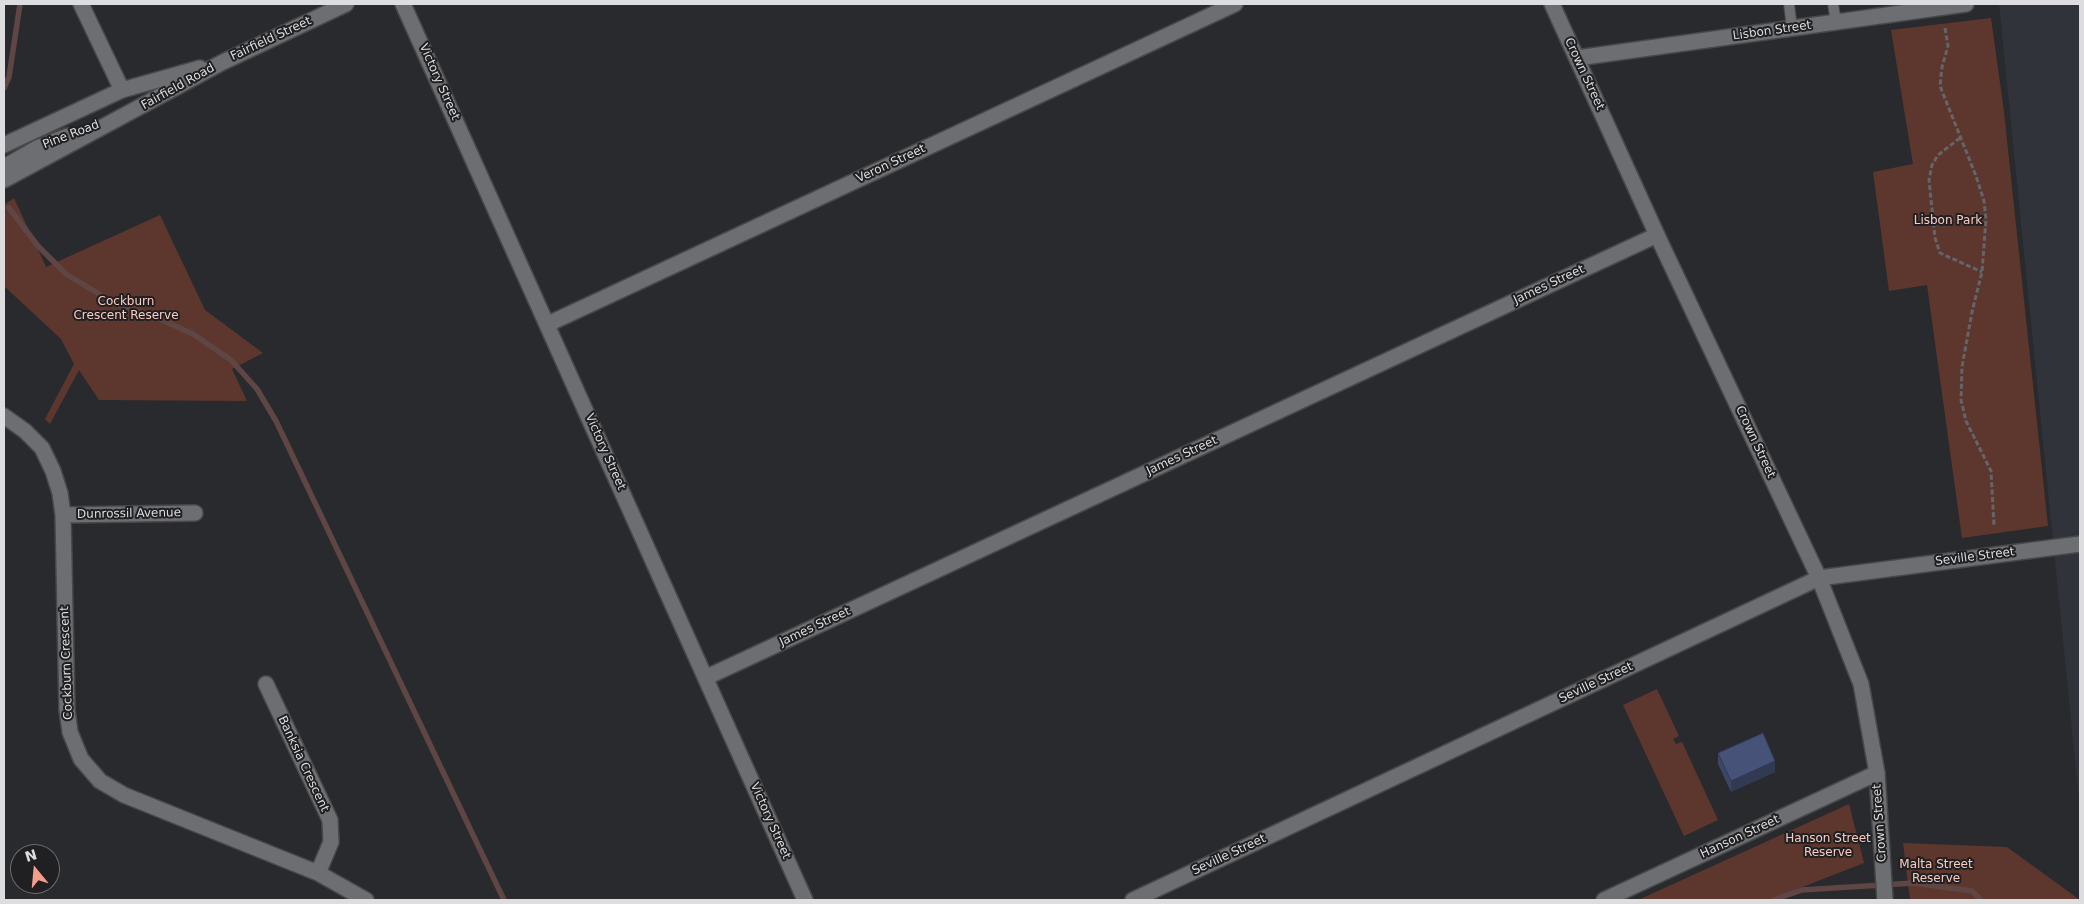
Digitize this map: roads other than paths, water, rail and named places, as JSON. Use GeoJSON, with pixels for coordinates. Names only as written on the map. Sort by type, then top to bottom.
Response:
{"type":"FeatureCollection","features":[{"type":"Feature","properties":{"kind":"street"},"geometry":{"type":"LineString","coordinates":[[81,4],[122,90]]}},
{"type":"Feature","properties":{"kind":"street","name":"Fairfield Street"},"geometry":{"type":"LineString","coordinates":[[223,62],[346,4]]}},
{"type":"Feature","properties":{"kind":"street","name":"Victory Street"},"geometry":{"type":"LineString","coordinates":[[404,4],[805,900]]}},
{"type":"Feature","properties":{"kind":"street","name":"Veron Street"},"geometry":{"type":"LineString","coordinates":[[548,324],[1235,4]]}},
{"type":"Feature","properties":{"kind":"street","name":"Crown Street"},"geometry":{"type":"LineString","coordinates":[[1552,4],[1657,235],[1819,578],[1861,684],[1876,773],[1884,900]]}},
{"type":"Feature","properties":{"kind":"street","name":"Lisbon Street"},"geometry":{"type":"LineString","coordinates":[[1577,58],[1836,22],[1907,8],[1962,4]]}},
{"type":"Feature","properties":{"kind":"street","name":"Fairfield Road"},"geometry":{"type":"LineString","coordinates":[[4,145],[122,90],[223,62]]}},
{"type":"Feature","properties":{"kind":"street","name":"Fairfield Road"},"geometry":{"type":"LineString","coordinates":[[4,180],[141,108],[223,62]]}},
{"type":"Feature","properties":{"kind":"street","name":"Pine Road"},"geometry":{"type":"LineString","coordinates":[[4,167],[37,148],[141,108]]}},
{"type":"Feature","properties":{"kind":"street","name":"James Street"},"geometry":{"type":"LineString","coordinates":[[706,677],[1657,235]]}},
{"type":"Feature","properties":{"kind":"street","name":"Cockburn Crescent"},"geometry":{"type":"LineString","coordinates":[[4,416],[25,431],[42,448],[53,471],[60,493],[63,515],[67,710],[70,732],[81,759],[100,780],[124,796],[318,874],[366,900]]}},
{"type":"Feature","properties":{"kind":"street","name":"Dunrossil Avenue"},"geometry":{"type":"LineString","coordinates":[[63,515],[195,513]]}},
{"type":"Feature","properties":{"kind":"street","name":"Seville Street"},"geometry":{"type":"LineString","coordinates":[[1133,900],[1819,578],[2080,544]]}},
{"type":"Feature","properties":{"kind":"street","name":"Banksia Crescent"},"geometry":{"type":"LineString","coordinates":[[266,684],[330,820],[331,842],[318,874]]}},
{"type":"Feature","properties":{"kind":"street","name":"Hanson Street"},"geometry":{"type":"LineString","coordinates":[[1604,900],[1876,773]]}},
{"type":"Feature","properties":{"kind":"lane"},"geometry":{"type":"LineString","coordinates":[[1789,4],[1792,28]]}},
{"type":"Feature","properties":{"kind":"lane"},"geometry":{"type":"LineString","coordinates":[[1833,4],[1836,22]]}},
{"type":"Feature","properties":{"kind":"waterway"},"geometry":{"type":"LineString","coordinates":[[4,88],[9,77],[20,4]]}},
{"type":"Feature","properties":{"kind":"waterway"},"geometry":{"type":"LineString","coordinates":[[9,208],[38,246],[66,274],[114,303],[153,316],[193,334],[231,360],[257,389],[276,421],[504,900]]}},
{"type":"Feature","properties":{"kind":"waterway"},"geometry":{"type":"LineString","coordinates":[[1773,900],[1802,890],[1914,883],[1972,891],[1981,900]]}},
{"type":"Feature","properties":{"kind":"park label","name":"Lisbon Park"},"geometry":{"type":"Point","coordinates":[1948,221]}},
{"type":"Feature","properties":{"kind":"park label","name":"Cockburn Crescent Reserve"},"geometry":{"type":"Point","coordinates":[126,309]}},
{"type":"Feature","properties":{"kind":"park label","name":"Hanson Street Reserve"},"geometry":{"type":"Point","coordinates":[1828,846]}},
{"type":"Feature","properties":{"kind":"park label","name":"Malta Street Reserve"},"geometry":{"type":"Point","coordinates":[1936,872]}}]}
